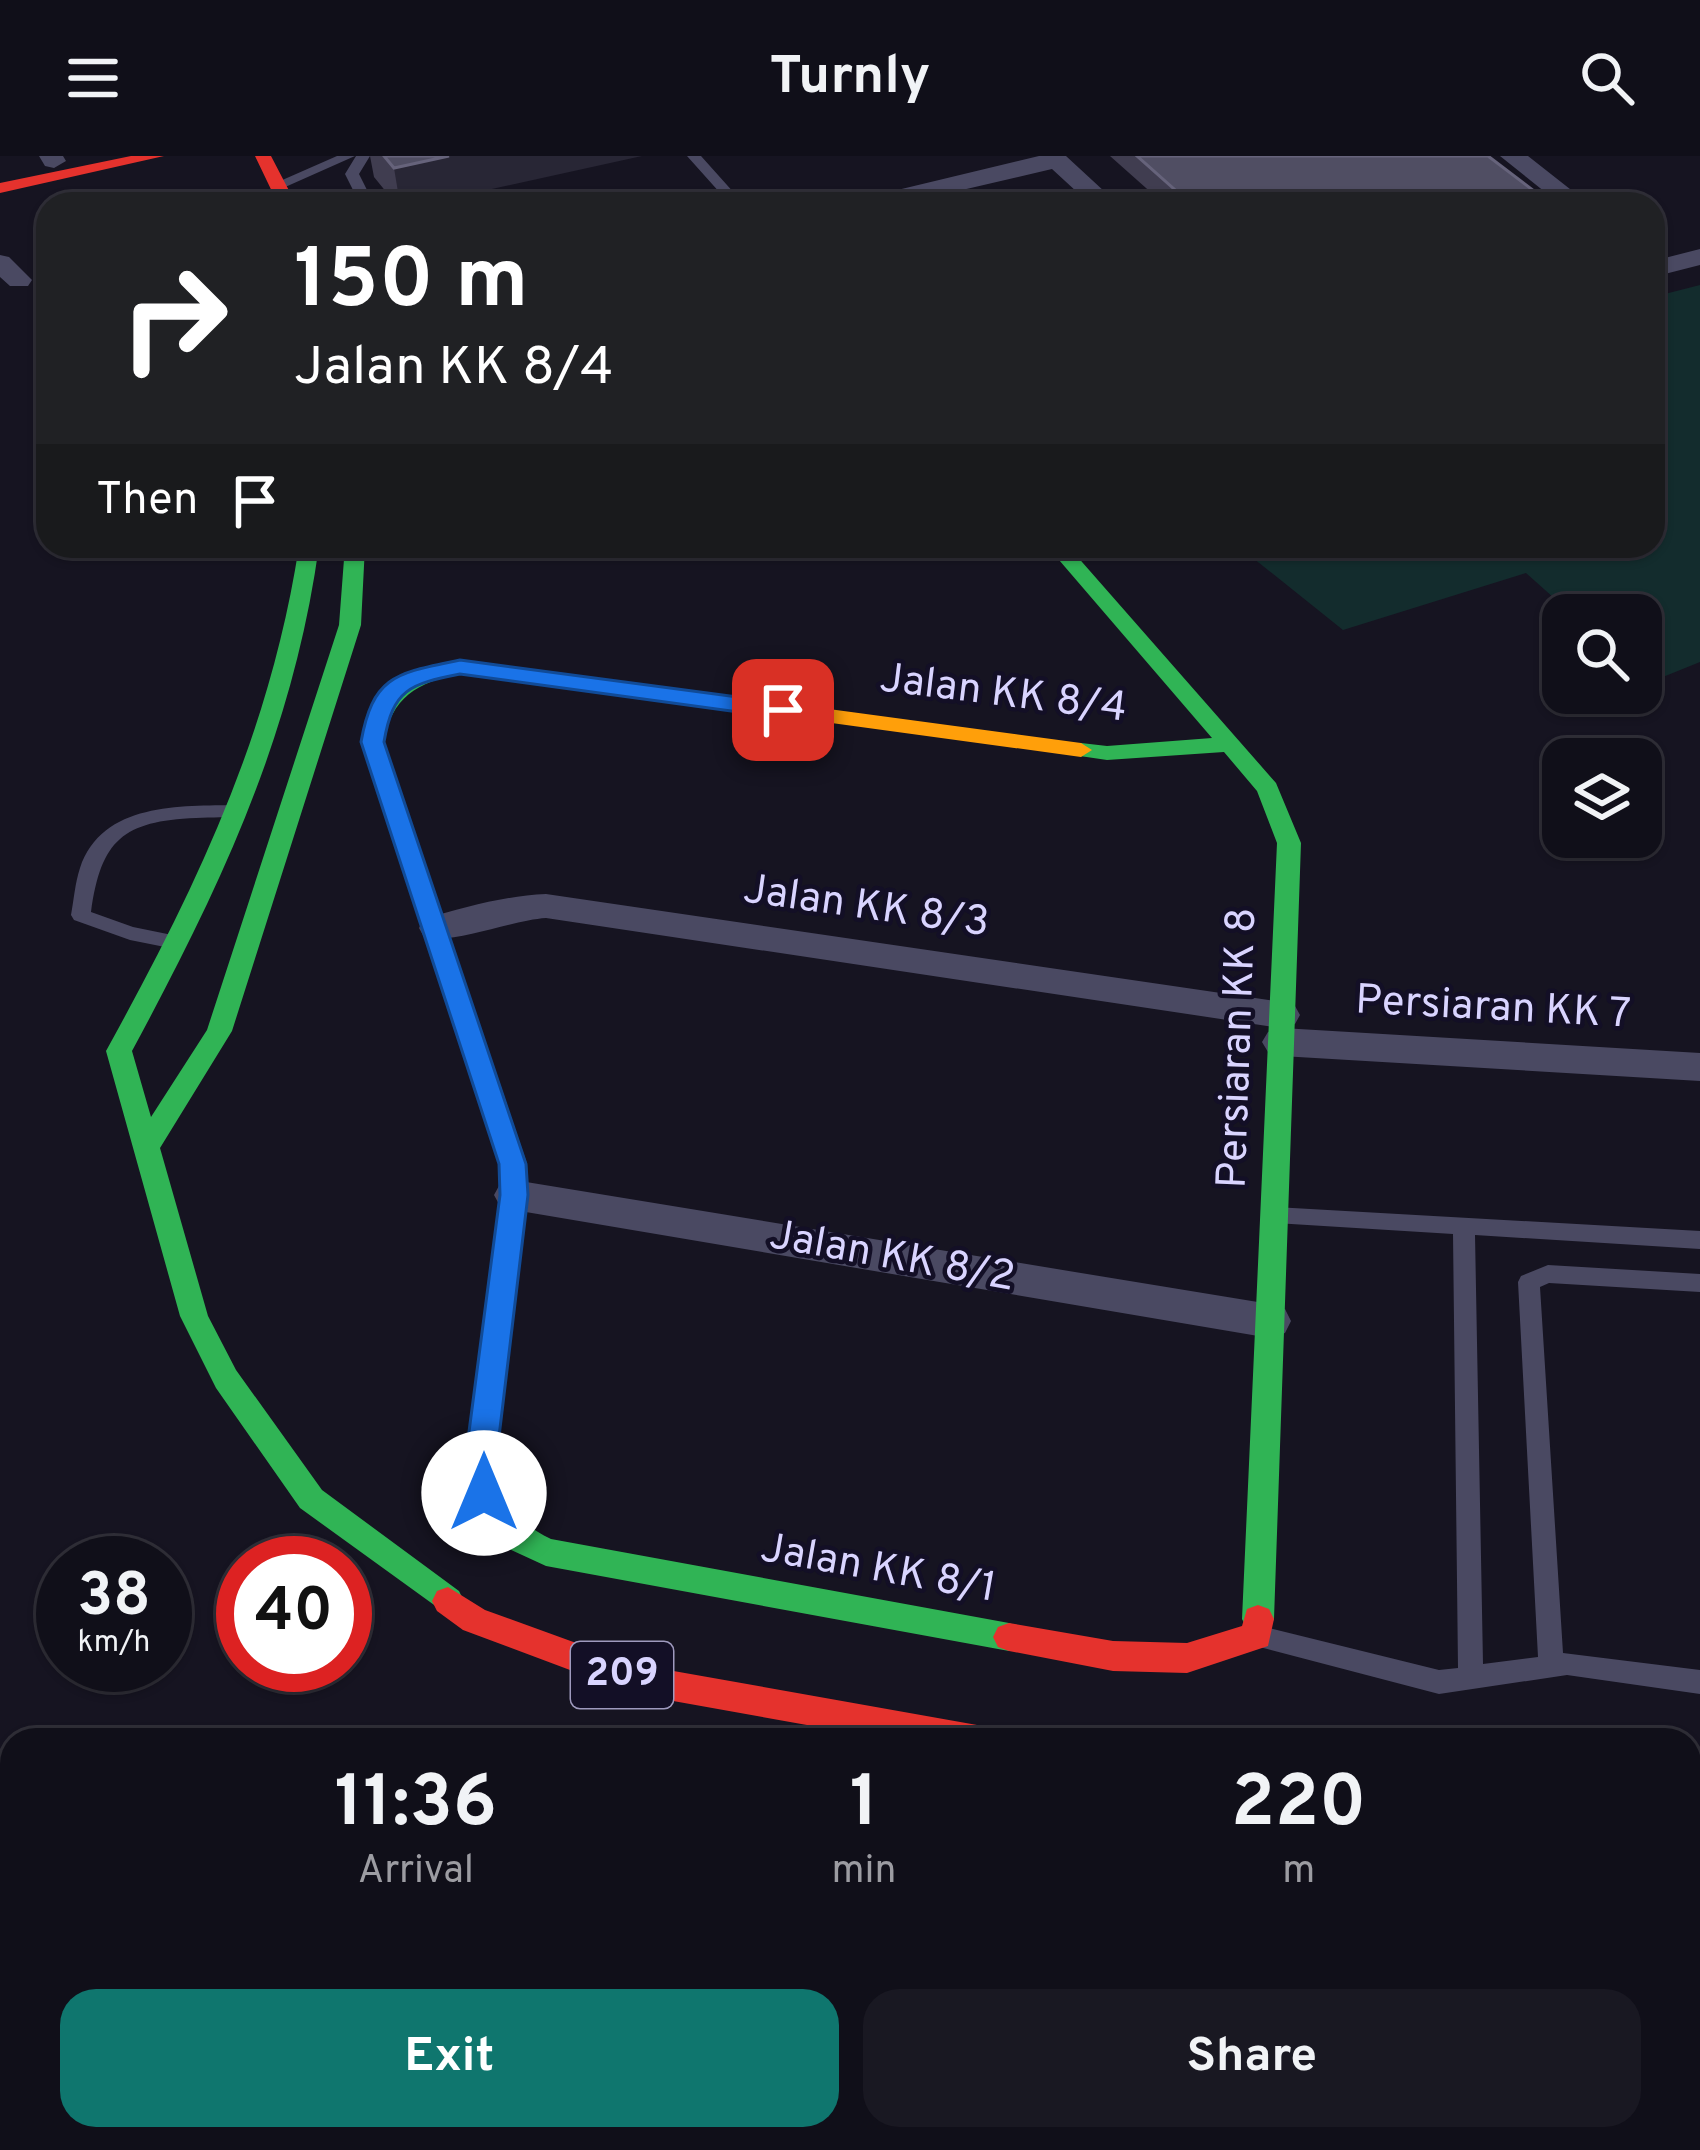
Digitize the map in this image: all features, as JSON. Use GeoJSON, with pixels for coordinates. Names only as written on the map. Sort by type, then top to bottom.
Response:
{"type":"FeatureCollection","features":[{"type":"Feature","properties":{"kind":"street"},"geometry":{"type":"LineString","coordinates":[[0,188],[156,156]]}},
{"type":"Feature","properties":{"kind":"street"},"geometry":{"type":"LineString","coordinates":[[1512,156],[1560,192]]}},
{"type":"Feature","properties":{"kind":"street"},"geometry":{"type":"LineString","coordinates":[[0,172],[60,158]]}},
{"type":"Feature","properties":{"kind":"street"},"geometry":{"type":"LineString","coordinates":[[938,192],[1054,158],[1092,192]]}},
{"type":"Feature","properties":{"kind":"street"},"geometry":{"type":"LineString","coordinates":[[1665,264],[1700,257]]}},
{"type":"Feature","properties":{"kind":"street","name":"209"},"geometry":{"type":"LineString","coordinates":[[308,558],[301,636],[279,708],[180,943],[119,1052],[194,1316],[226,1379],[311,1499],[474,1620],[634,1679],[910,1728]]}},
{"type":"Feature","properties":{"kind":"street"},"geometry":{"type":"LineString","coordinates":[[145,1149],[219,1031],[350,625],[354,558]]}},
{"type":"Feature","properties":{"kind":"street","name":"Persiaran KK 8"},"geometry":{"type":"LineString","coordinates":[[1068,558],[1268,788],[1289,844],[1257,1636]]}},
{"type":"Feature","properties":{"kind":"street","name":"Jalan KK 8/4"},"geometry":{"type":"LineString","coordinates":[[437,928],[373,742],[379,705],[409,678],[460,667],[1107,753],[1231,744]]}},
{"type":"Feature","properties":{"kind":"street","name":"Jalan KK 8/3"},"geometry":{"type":"LineString","coordinates":[[437,928],[513,908],[547,906],[1281,1029]]}},
{"type":"Feature","properties":{"kind":"street"},"geometry":{"type":"LineString","coordinates":[[437,928],[506,1137],[514,1195]]}},
{"type":"Feature","properties":{"kind":"street","name":"Persiaran KK 7"},"geometry":{"type":"LineString","coordinates":[[1281,1029],[1700,1067]]}},
{"type":"Feature","properties":{"kind":"street","name":"Jalan KK 8/2"},"geometry":{"type":"LineString","coordinates":[[514,1195],[1270,1322]]}},
{"type":"Feature","properties":{"kind":"street","name":"Jalan KK 8/1"},"geometry":{"type":"LineString","coordinates":[[514,1195],[479,1470],[496,1515],[517,1537],[546,1552],[1113,1656],[1186,1658],[1257,1636]]}},
{"type":"Feature","properties":{"kind":"lane"},"geometry":{"type":"LineString","coordinates":[[278,176],[348,156]]}},
{"type":"Feature","properties":{"kind":"lane"},"geometry":{"type":"LineString","coordinates":[[361,192],[352,175],[363,156]]}},
{"type":"Feature","properties":{"kind":"lane"},"geometry":{"type":"LineString","coordinates":[[694,156],[726,192]]}},
{"type":"Feature","properties":{"kind":"lane"},"geometry":{"type":"LineString","coordinates":[[180,943],[130,933],[81,915],[91,861],[122,826],[141,818],[238,811]]}},
{"type":"Feature","properties":{"kind":"lane"},"geometry":{"type":"LineString","coordinates":[[1274,1215],[1700,1240]]}},
{"type":"Feature","properties":{"kind":"lane"},"geometry":{"type":"LineString","coordinates":[[1464,1226],[1471,1678]]}},
{"type":"Feature","properties":{"kind":"lane"},"geometry":{"type":"LineString","coordinates":[[1551,1666],[1529,1282],[1548,1274],[1700,1283]]}},
{"type":"Feature","properties":{"kind":"lane"},"geometry":{"type":"LineString","coordinates":[[1257,1636],[1439,1682],[1567,1664],[1700,1682]]}},
{"type":"Feature","properties":{"kind":"green space"},"geometry":{"type":"Polygon","coordinates":[[[1700,285],[1700,662],[1662,677],[1662,594],[1550,594],[1526,573],[1343,630],[1253,558],[1665,558],[1665,294],[1700,285]]]}},
{"type":"Feature","properties":{"kind":"building"},"geometry":{"type":"Polygon","coordinates":[[[384,156],[449,156],[394,168],[384,156]]]}},
{"type":"Feature","properties":{"kind":"building"},"geometry":{"type":"Polygon","coordinates":[[[1137,156],[1488,156],[1535,192],[1178,192],[1137,156]]]}},
{"type":"Feature","properties":{"kind":"traffic: fast"},"geometry":{"type":"LineString","coordinates":[[307,558],[284,680],[240,808],[184,930],[119,1051],[194,1316],[226,1379],[311,1499],[448,1601]]}},
{"type":"Feature","properties":{"kind":"traffic: fast"},"geometry":{"type":"LineString","coordinates":[[145,1149],[219,1031],[350,625],[354,558]]}},
{"type":"Feature","properties":{"kind":"traffic: fast"},"geometry":{"type":"LineString","coordinates":[[1067,558],[1268,788],[1289,843],[1258,1619]]}},
{"type":"Feature","properties":{"kind":"traffic: fast"},"geometry":{"type":"LineString","coordinates":[[591,684],[460,667],[427,674],[390,697],[373,742],[513,1164],[514,1195],[479,1470],[496,1515],[516,1537],[546,1552],[1009,1637]]}},
{"type":"Feature","properties":{"kind":"traffic: fast"},"geometry":{"type":"LineString","coordinates":[[1081,750],[1107,753],[1231,744]]}},
{"type":"Feature","properties":{"kind":"traffic: slow"},"geometry":{"type":"LineString","coordinates":[[591,684],[1081,750]]}},
{"type":"Feature","properties":{"kind":"traffic: jam"},"geometry":{"type":"LineString","coordinates":[[0,188],[156,156]]}},
{"type":"Feature","properties":{"kind":"traffic: jam"},"geometry":{"type":"LineString","coordinates":[[263,156],[281,192]]}},
{"type":"Feature","properties":{"kind":"traffic: jam"},"geometry":{"type":"LineString","coordinates":[[448,1601],[474,1620],[634,1679],[910,1728]]}},
{"type":"Feature","properties":{"kind":"traffic: jam"},"geometry":{"type":"LineString","coordinates":[[1009,1637],[1113,1656],[1187,1658],[1257,1636],[1258,1619]]}},
{"type":"Feature","properties":{"kind":"route"},"geometry":{"type":"LineString","coordinates":[[484,1493],[479,1470],[514,1195],[513,1164],[373,742],[379,705],[409,678],[460,667],[783,710]]}}]}
